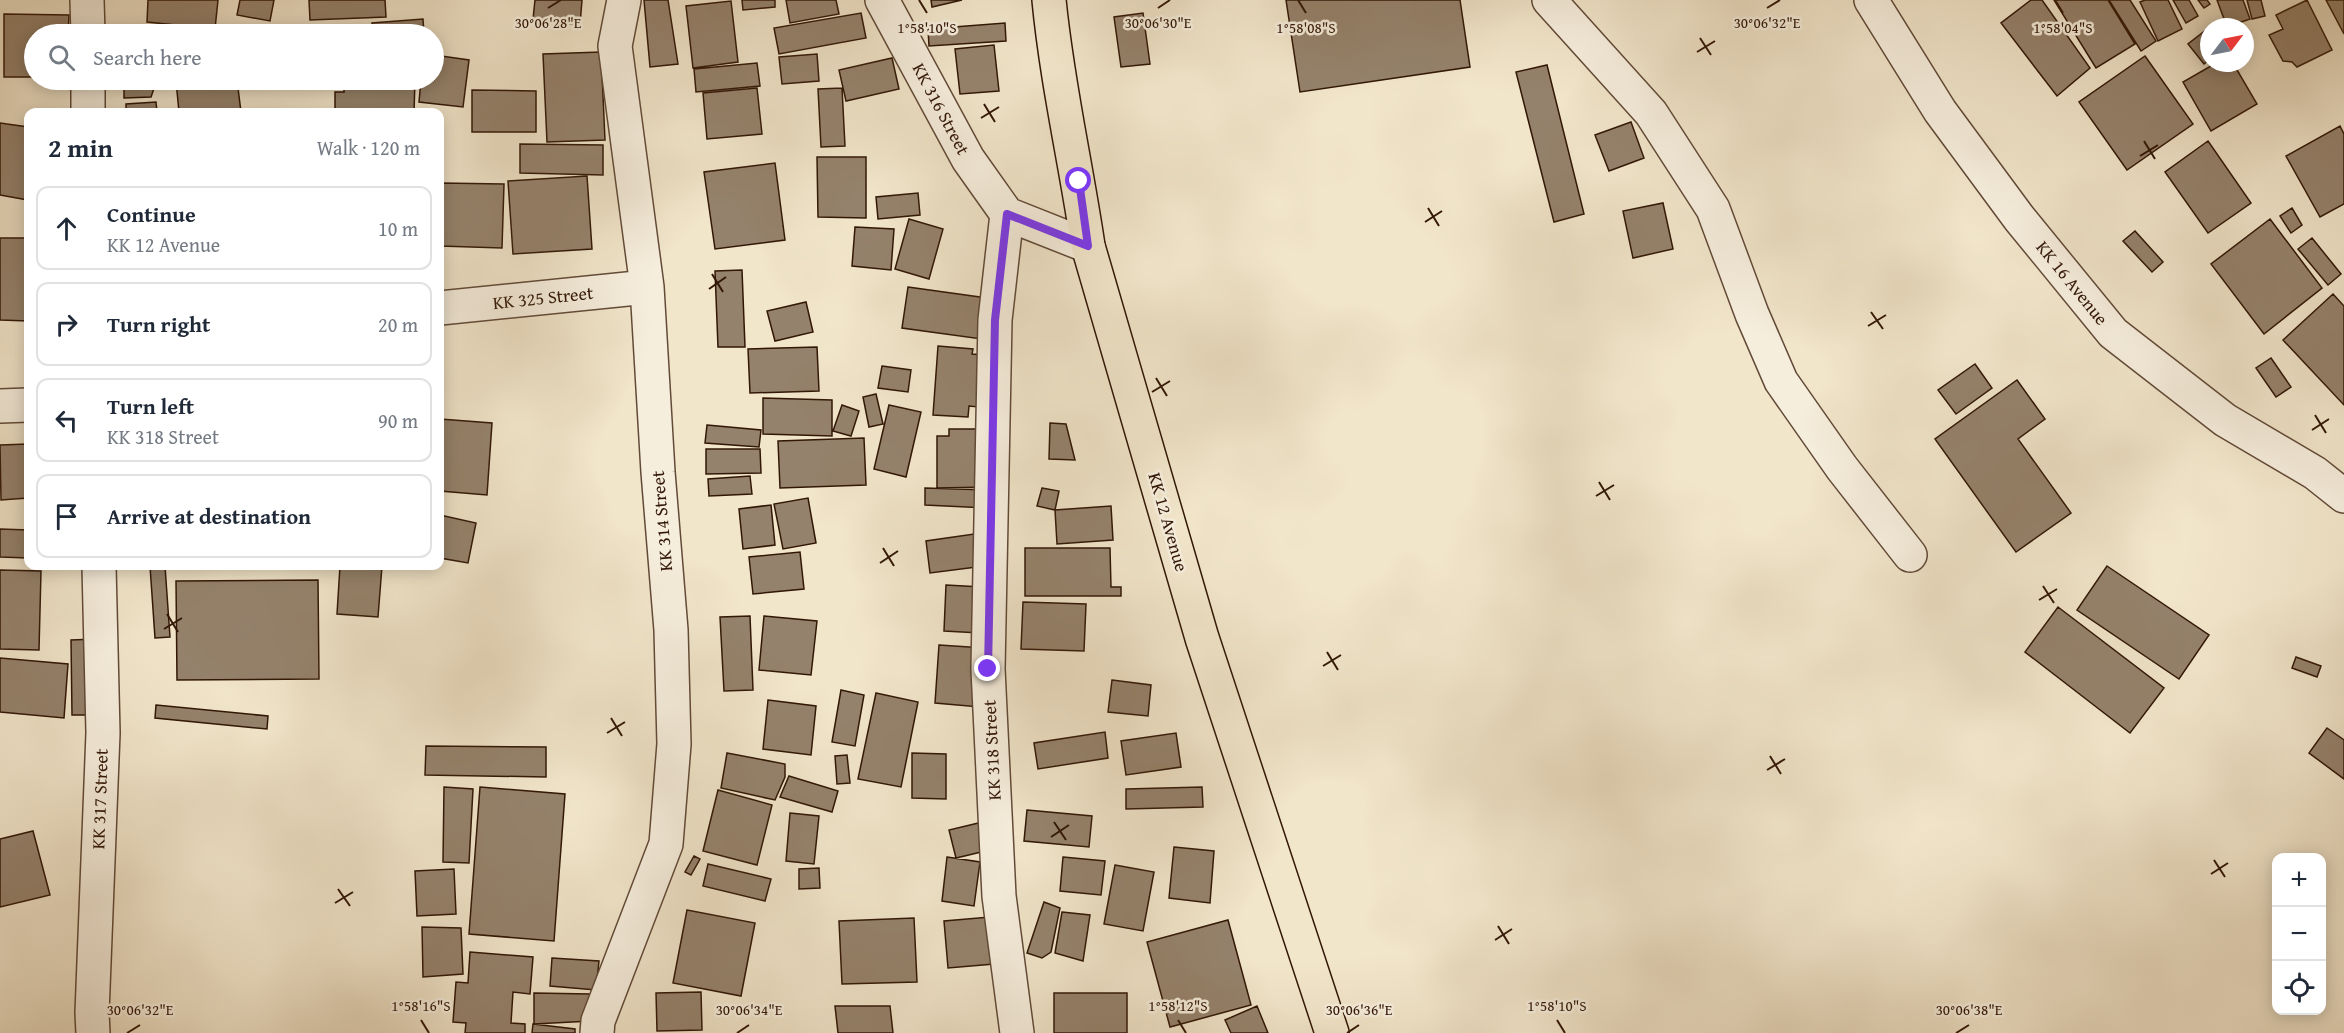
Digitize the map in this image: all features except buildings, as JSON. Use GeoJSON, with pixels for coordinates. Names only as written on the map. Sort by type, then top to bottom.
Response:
{"type":"FeatureCollection","features":[{"type":"Feature","properties":{"kind":"main road","name":"KK 12 Avenue"},"geometry":{"type":"LineString","coordinates":[[1049,0],[1054,58],[1079,181],[1088,246],[1203,638],[1332,1033]]}},
{"type":"Feature","properties":{"kind":"street"},"geometry":{"type":"LineString","coordinates":[[87,0],[88,24]]}},
{"type":"Feature","properties":{"kind":"street","name":"KK 314 Street"},"geometry":{"type":"LineString","coordinates":[[597,1033],[598,1021],[666,844],[674,744],[671,630],[658,472],[647,286],[615,46],[624,0]]}},
{"type":"Feature","properties":{"kind":"street","name":"KK 316 Street"},"geometry":{"type":"LineString","coordinates":[[882,0],[968,159],[1007,214]]}},
{"type":"Feature","properties":{"kind":"street"},"geometry":{"type":"LineString","coordinates":[[1549,0],[1650,113],[1701,189],[1713,209],[1752,314],[1781,381],[1842,468],[1910,555]]}},
{"type":"Feature","properties":{"kind":"street","name":"KK 16 Avenue"},"geometry":{"type":"LineString","coordinates":[[1871,0],[1940,111],[2019,218],[2113,333],[2225,420],[2315,473],[2344,496]]}},
{"type":"Feature","properties":{"kind":"street"},"geometry":{"type":"LineString","coordinates":[[88,90],[88,108]]}},
{"type":"Feature","properties":{"kind":"street"},"geometry":{"type":"LineString","coordinates":[[1007,214],[1088,246]]}},
{"type":"Feature","properties":{"kind":"street","name":"KK 318 Street"},"geometry":{"type":"LineString","coordinates":[[1007,214],[995,320],[988,669],[999,896],[1017,1033]]}},
{"type":"Feature","properties":{"kind":"street","name":"KK 325 Street"},"geometry":{"type":"LineString","coordinates":[[444,308],[647,286]]}},
{"type":"Feature","properties":{"kind":"street"},"geometry":{"type":"LineString","coordinates":[[0,406],[24,405]]}},
{"type":"Feature","properties":{"kind":"street","name":"KK 317 Street"},"geometry":{"type":"LineString","coordinates":[[93,1033],[103,733],[99,570]]}},
{"type":"Feature","properties":{"kind":"route"},"geometry":{"type":"LineString","coordinates":[[988,669],[995,320],[1007,214],[1088,246],[1079,181]]}}]}
